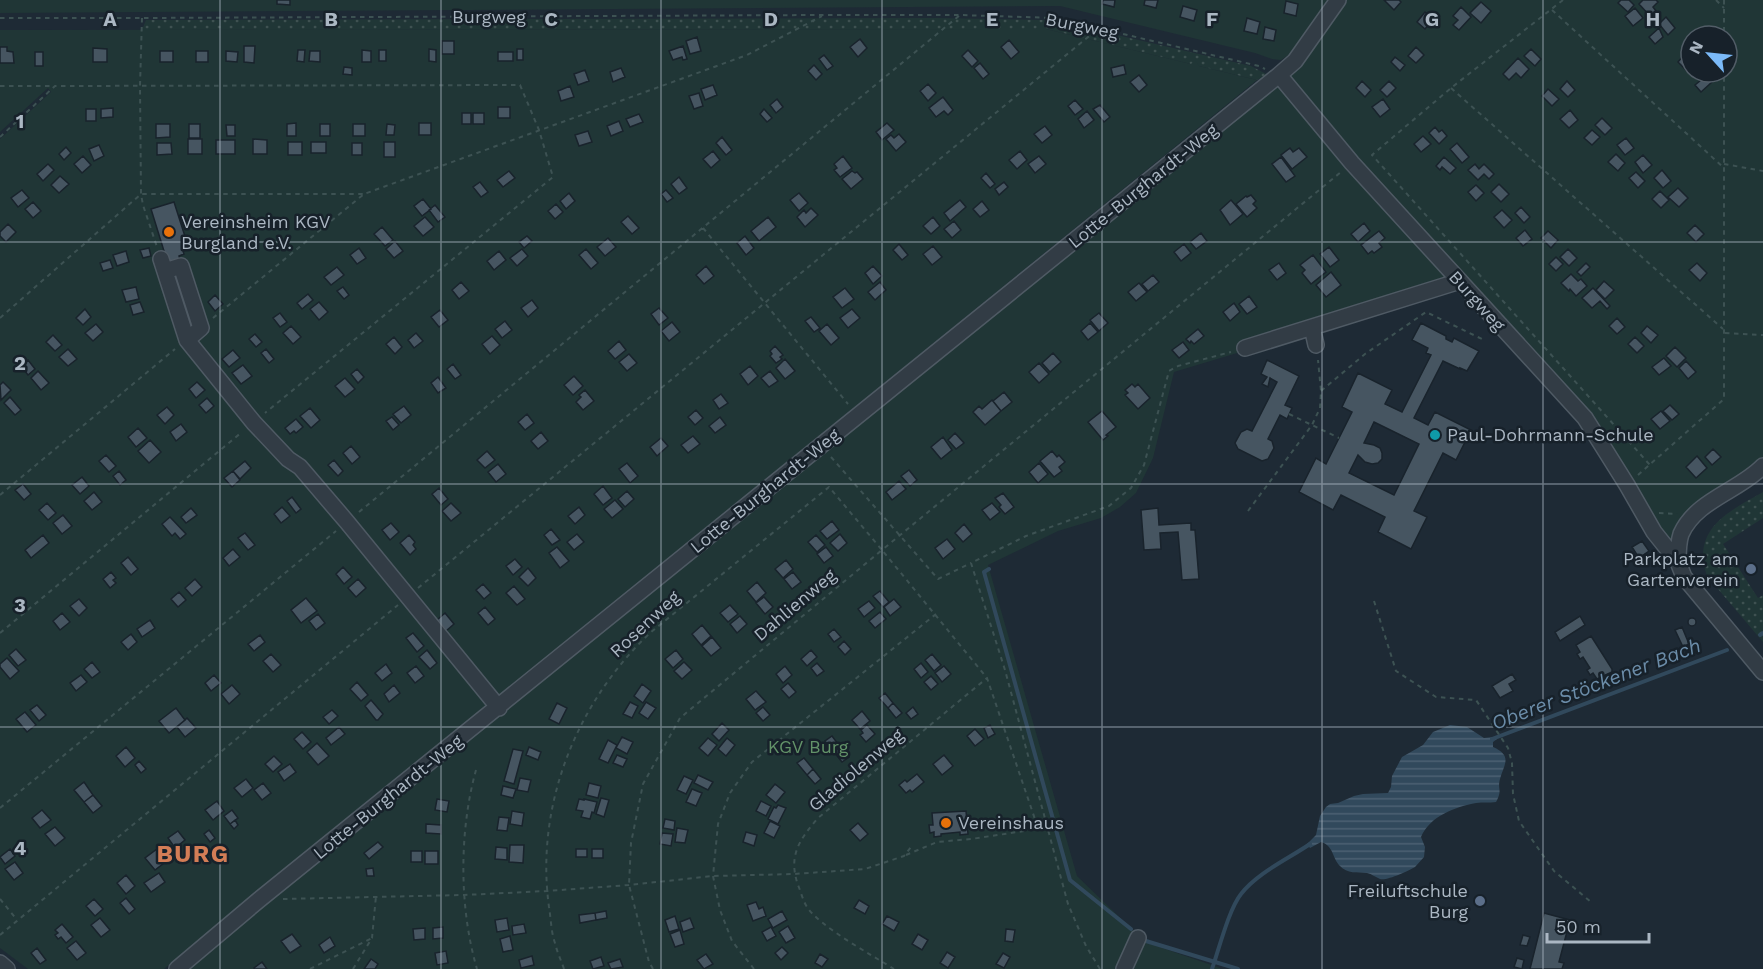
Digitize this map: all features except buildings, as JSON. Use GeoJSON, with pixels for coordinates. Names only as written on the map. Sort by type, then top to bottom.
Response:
{"type":"FeatureCollection","features":[{"type":"Feature","properties":{"kind":"street","name":"Lotte-Burghardt-Weg"},"geometry":{"type":"LineString","coordinates":[[177,969],[1295,62],[1338,0]]}},
{"type":"Feature","properties":{"kind":"street","name":"Burgweg"},"geometry":{"type":"LineString","coordinates":[[1279,75],[1352,163],[1584,418],[1654,532],[1678,562],[1693,590],[1763,672]]}},
{"type":"Feature","properties":{"kind":"street"},"geometry":{"type":"LineString","coordinates":[[187,340],[201,328],[181,266],[163,265],[187,340],[254,423],[288,459],[300,467],[347,522],[499,708]]}},
{"type":"Feature","properties":{"kind":"street"},"geometry":{"type":"LineString","coordinates":[[1245,348],[1460,281]]}},
{"type":"Feature","properties":{"kind":"street"},"geometry":{"type":"LineString","coordinates":[[1312,327],[1316,345]]}},
{"type":"Feature","properties":{"kind":"street"},"geometry":{"type":"LineString","coordinates":[[1678,562],[1678,546],[1682,534],[1696,513],[1752,477],[1763,466]]}},
{"type":"Feature","properties":{"kind":"street"},"geometry":{"type":"LineString","coordinates":[[1124,969],[1138,938]]}},
{"type":"Feature","properties":{"kind":"street"},"geometry":{"type":"LineString","coordinates":[[0,963],[7,969]]}},
{"type":"Feature","properties":{"kind":"path"},"geometry":{"type":"LineString","coordinates":[[1563,0],[1451,88],[1372,155],[1650,465]]}},
{"type":"Feature","properties":{"kind":"path"},"geometry":{"type":"LineString","coordinates":[[1716,0],[1724,8]]}},
{"type":"Feature","properties":{"kind":"path"},"geometry":{"type":"LineString","coordinates":[[1724,0],[1724,24]]}},
{"type":"Feature","properties":{"kind":"path"},"geometry":{"type":"LineString","coordinates":[[1552,10],[1724,166],[1763,171]]}},
{"type":"Feature","properties":{"kind":"path"},"geometry":{"type":"LineString","coordinates":[[201,328],[364,194],[747,55],[824,15]]}},
{"type":"Feature","properties":{"kind":"path","name":"Burgweg"},"geometry":{"type":"LineString","coordinates":[[0,18],[960,15],[1055,18],[1259,66],[1279,75]]}},
{"type":"Feature","properties":{"kind":"path"},"geometry":{"type":"LineString","coordinates":[[0,807],[960,15]]}},
{"type":"Feature","properties":{"kind":"path"},"geometry":{"type":"LineString","coordinates":[[142,18],[141,194],[163,265]]}},
{"type":"Feature","properties":{"kind":"path"},"geometry":{"type":"LineString","coordinates":[[0,935],[1099,28]]}},
{"type":"Feature","properties":{"kind":"path"},"geometry":{"type":"LineString","coordinates":[[1627,485],[1724,399],[1724,84]]}},
{"type":"Feature","properties":{"kind":"path"},"geometry":{"type":"LineString","coordinates":[[0,86],[520,85],[539,130],[553,177],[0,633]]}},
{"type":"Feature","properties":{"kind":"path"},"geometry":{"type":"LineString","coordinates":[[0,137],[55,86]]}},
{"type":"Feature","properties":{"kind":"path"},"geometry":{"type":"LineString","coordinates":[[1451,88],[1724,332],[1763,335]]}},
{"type":"Feature","properties":{"kind":"path"},"geometry":{"type":"LineString","coordinates":[[1038,828],[987,678],[882,550],[1352,163]]}},
{"type":"Feature","properties":{"kind":"path"},"geometry":{"type":"LineString","coordinates":[[0,318],[141,194],[364,194]]}},
{"type":"Feature","properties":{"kind":"path"},"geometry":{"type":"LineString","coordinates":[[703,228],[858,415]]}},
{"type":"Feature","properties":{"kind":"path"},"geometry":{"type":"LineString","coordinates":[[1321,391],[1365,354],[1426,312],[1484,340]]}},
{"type":"Feature","properties":{"kind":"path"},"geometry":{"type":"LineString","coordinates":[[0,495],[187,340]]}},
{"type":"Feature","properties":{"kind":"path"},"geometry":{"type":"LineString","coordinates":[[1248,511],[1312,425],[1320,408],[1321,391],[1316,345]]}},
{"type":"Feature","properties":{"kind":"path"},"geometry":{"type":"LineString","coordinates":[[821,446],[938,579],[1026,536],[1109,506],[1131,488],[1144,465],[1169,371],[1178,366],[1245,348]]}},
{"type":"Feature","properties":{"kind":"path"},"geometry":{"type":"LineString","coordinates":[[1290,414],[1339,438]]}},
{"type":"Feature","properties":{"kind":"path","name":"Rosenweg"},"geometry":{"type":"LineString","coordinates":[[564,969],[554,941],[547,891],[546,847],[560,774],[572,742],[590,707],[613,673],[650,633],[829,487],[882,550]]}},
{"type":"Feature","properties":{"kind":"path","name":"Dahlienweg"},"geometry":{"type":"LineString","coordinates":[[653,969],[649,962],[629,885],[631,843],[644,784],[680,718],[882,550]]}},
{"type":"Feature","properties":{"kind":"path"},"geometry":{"type":"LineString","coordinates":[[971,563],[1005,670],[1068,904],[1086,946],[1101,969]]}},
{"type":"Feature","properties":{"kind":"path"},"geometry":{"type":"LineString","coordinates":[[1374,601],[1396,671],[1436,697],[1476,700],[1508,748],[1512,763],[1513,795],[1519,820],[1554,871],[1591,902]]}},
{"type":"Feature","properties":{"kind":"path"},"geometry":{"type":"LineString","coordinates":[[754,969],[732,941],[720,910],[713,876],[718,824],[730,793],[752,762],[936,614]]}},
{"type":"Feature","properties":{"kind":"path","name":"Gladiolenweg"},"geometry":{"type":"LineString","coordinates":[[894,969],[817,918],[806,906],[794,874],[794,855],[803,836],[818,818],[987,678]]}},
{"type":"Feature","properties":{"kind":"path"},"geometry":{"type":"LineString","coordinates":[[476,770],[468,810],[464,852],[464,895],[477,969]]}},
{"type":"Feature","properties":{"kind":"path"},"geometry":{"type":"LineString","coordinates":[[284,899],[547,891],[713,876],[865,869],[937,842],[1031,830]]}},
{"type":"Feature","properties":{"kind":"path"},"geometry":{"type":"LineString","coordinates":[[904,856],[911,847]]}},
{"type":"Feature","properties":{"kind":"path"},"geometry":{"type":"LineString","coordinates":[[353,969],[372,938],[376,896]]}},
{"type":"Feature","properties":{"kind":"path"},"geometry":{"type":"LineString","coordinates":[[0,899],[18,920]]}},
{"type":"Feature","properties":{"kind":"path"},"geometry":{"type":"LineString","coordinates":[[310,969],[372,938]]}},
{"type":"Feature","properties":{"kind":"green space"},"geometry":{"type":"Polygon","coordinates":[[[0,0],[1329,0],[1290,54],[1281,60],[1060,6],[0,13],[0,0]]]}},
{"type":"Feature","properties":{"kind":"green space","name":"KGV Burg"},"geometry":{"type":"Polygon","coordinates":[[[1338,0],[1763,0],[1763,466],[1690,521],[1680,562],[1585,419],[1458,290],[1453,288],[1174,372],[1153,458],[1136,493],[1120,507],[1101,518],[1058,531],[988,565],[1077,876],[1145,942],[1220,969],[181,969],[1279,75],[1338,0]]]}},
{"type":"Feature","properties":{"kind":"green space"},"geometry":{"type":"Polygon","coordinates":[[[935,18],[1056,21],[1251,66],[1268,75],[1257,80],[1046,29],[142,30],[146,20],[935,18]]]}},
{"type":"Feature","properties":{"kind":"green space"},"geometry":{"type":"Polygon","coordinates":[[[1046,29],[1191,64],[1195,60],[1199,66],[1257,80],[164,969],[28,969],[0,948],[0,139],[51,92],[48,88],[0,132],[0,30],[1046,29]]]}},
{"type":"Feature","properties":{"kind":"green space"},"geometry":{"type":"Polygon","coordinates":[[[1763,492],[1763,518],[1723,544],[1758,598],[1763,595],[1763,642],[1707,576],[1703,560],[1708,534],[1716,524],[1737,507],[1763,492]]]}},
{"type":"Feature","properties":{"kind":"water"},"geometry":{"type":"Polygon","coordinates":[[[1450,725],[1467,727],[1484,738],[1497,739],[1493,742],[1493,747],[1503,754],[1506,761],[1496,802],[1468,805],[1437,818],[1430,823],[1421,837],[1425,847],[1424,857],[1415,867],[1387,879],[1343,869],[1337,863],[1331,849],[1321,842],[1310,848],[1307,844],[1316,835],[1320,816],[1326,807],[1354,796],[1388,793],[1392,776],[1402,757],[1423,745],[1433,732],[1450,725]]]}},
{"type":"Feature","properties":{"kind":"waterway"},"geometry":{"type":"LineString","coordinates":[[989,569],[984,572],[1070,880],[1131,929]]}},
{"type":"Feature","properties":{"kind":"waterway","name":"Oberer Stöckener Bach"},"geometry":{"type":"LineString","coordinates":[[1492,739],[1727,650]]}},
{"type":"Feature","properties":{"kind":"waterway","name":"Oberer Stöckener Bach"},"geometry":{"type":"LineString","coordinates":[[1212,969],[1228,919],[1241,894],[1264,873],[1310,844]]}},
{"type":"Feature","properties":{"kind":"waterway"},"geometry":{"type":"LineString","coordinates":[[1146,941],[1238,969]]}},
{"type":"Feature","properties":{"kind":"place","name":"Vereinsheim KGV Burgland e.V."},"geometry":{"type":"Point","coordinates":[169,232]}},
{"type":"Feature","properties":{"kind":"place","name":"Paul-Dohrmann-Schule"},"geometry":{"type":"Point","coordinates":[1435,435]}},
{"type":"Feature","properties":{"kind":"place","name":"Parkplatz am Gartenverein"},"geometry":{"type":"Point","coordinates":[1751,569]}},
{"type":"Feature","properties":{"kind":"place","name":"Vereinshaus"},"geometry":{"type":"Point","coordinates":[946,823]}},
{"type":"Feature","properties":{"kind":"place","name":"Freiluftschule Burg"},"geometry":{"type":"Point","coordinates":[1480,901]}},
{"type":"Feature","properties":{"kind":"district","name":"BURG"},"geometry":{"type":"Point","coordinates":[193,854]}}]}
